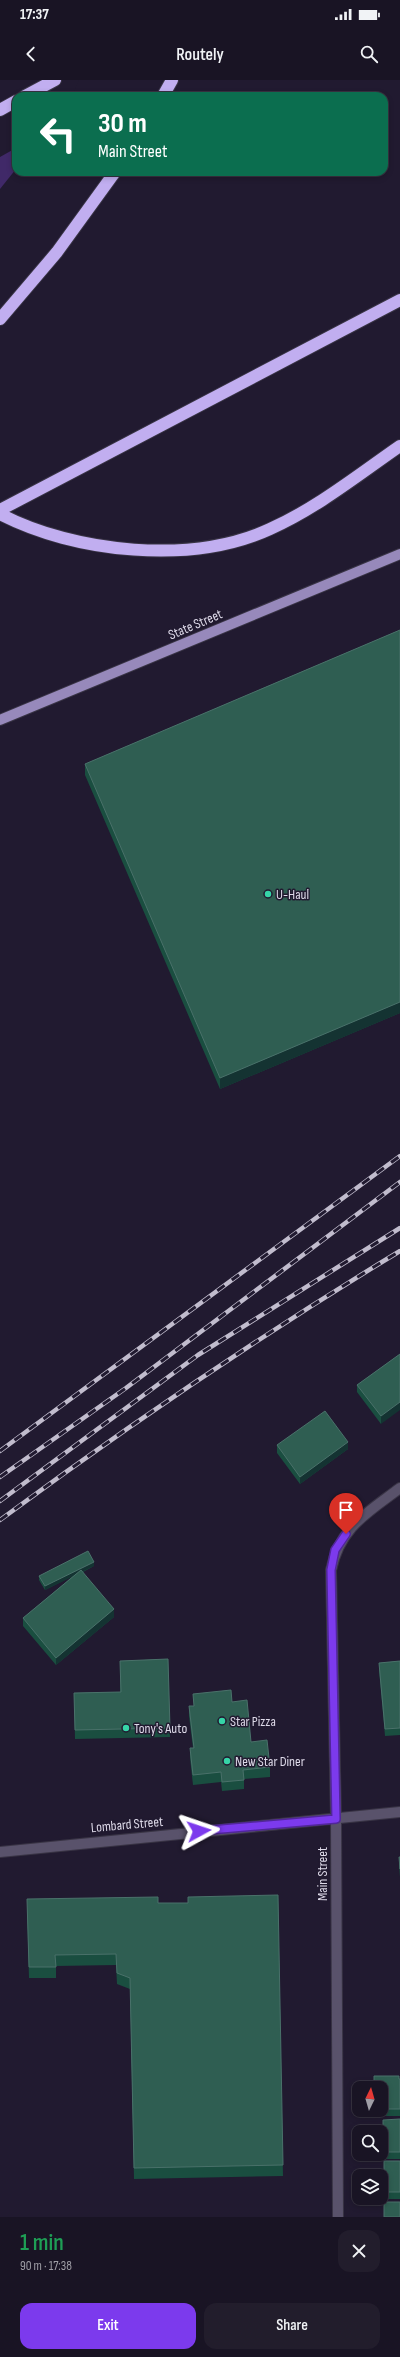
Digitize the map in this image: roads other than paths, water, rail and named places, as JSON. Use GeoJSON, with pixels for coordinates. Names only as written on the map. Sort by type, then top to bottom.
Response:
{"type":"FeatureCollection","features":[{"type":"Feature","properties":{"kind":"highway"},"geometry":{"type":"LineString","coordinates":[[32,92],[55,80]]}},
{"type":"Feature","properties":{"kind":"highway"},"geometry":{"type":"LineString","coordinates":[[165,92],[172,80]]}},
{"type":"Feature","properties":{"kind":"highway"},"geometry":{"type":"LineString","coordinates":[[0,110],[12,102]]}},
{"type":"Feature","properties":{"kind":"highway"},"geometry":{"type":"LineString","coordinates":[[0,319],[57,252],[112,176]]}},
{"type":"Feature","properties":{"kind":"highway"},"geometry":{"type":"LineString","coordinates":[[0,510],[400,300]]}},
{"type":"Feature","properties":{"kind":"highway"},"geometry":{"type":"LineString","coordinates":[[0,514],[62,538],[114,549],[169,550],[230,542],[268,530],[307,510],[400,446]]}},
{"type":"Feature","properties":{"kind":"main road","name":"State Street"},"geometry":{"type":"LineString","coordinates":[[0,720],[400,554]]}},
{"type":"Feature","properties":{"kind":"street","name":"Main Street"},"geometry":{"type":"LineString","coordinates":[[338,2217],[336,1819],[331,1570],[335,1550],[346,1534],[360,1518],[400,1488]]}},
{"type":"Feature","properties":{"kind":"street","name":"Lombard Street"},"geometry":{"type":"LineString","coordinates":[[0,1852],[400,1812]]}},
{"type":"Feature","properties":{"kind":"railway"},"geometry":{"type":"LineString","coordinates":[[0,1451],[400,1156]]}},
{"type":"Feature","properties":{"kind":"railway"},"geometry":{"type":"LineString","coordinates":[[0,1477],[126,1388],[400,1182]]}},
{"type":"Feature","properties":{"kind":"railway"},"geometry":{"type":"LineString","coordinates":[[0,1501],[198,1355],[400,1228]]}},
{"type":"Feature","properties":{"kind":"railway"},"geometry":{"type":"LineString","coordinates":[[0,1520],[197,1381],[349,1282],[400,1251]]}},
{"type":"Feature","properties":{"kind":"place","name":"U-Haul"},"geometry":{"type":"Point","coordinates":[268,894]}},
{"type":"Feature","properties":{"kind":"place","name":"Star Pizza"},"geometry":{"type":"Point","coordinates":[222,1721]}},
{"type":"Feature","properties":{"kind":"place","name":"Tony's Auto"},"geometry":{"type":"Point","coordinates":[126,1728]}},
{"type":"Feature","properties":{"kind":"place","name":"New Star Diner"},"geometry":{"type":"Point","coordinates":[227,1761]}}]}
